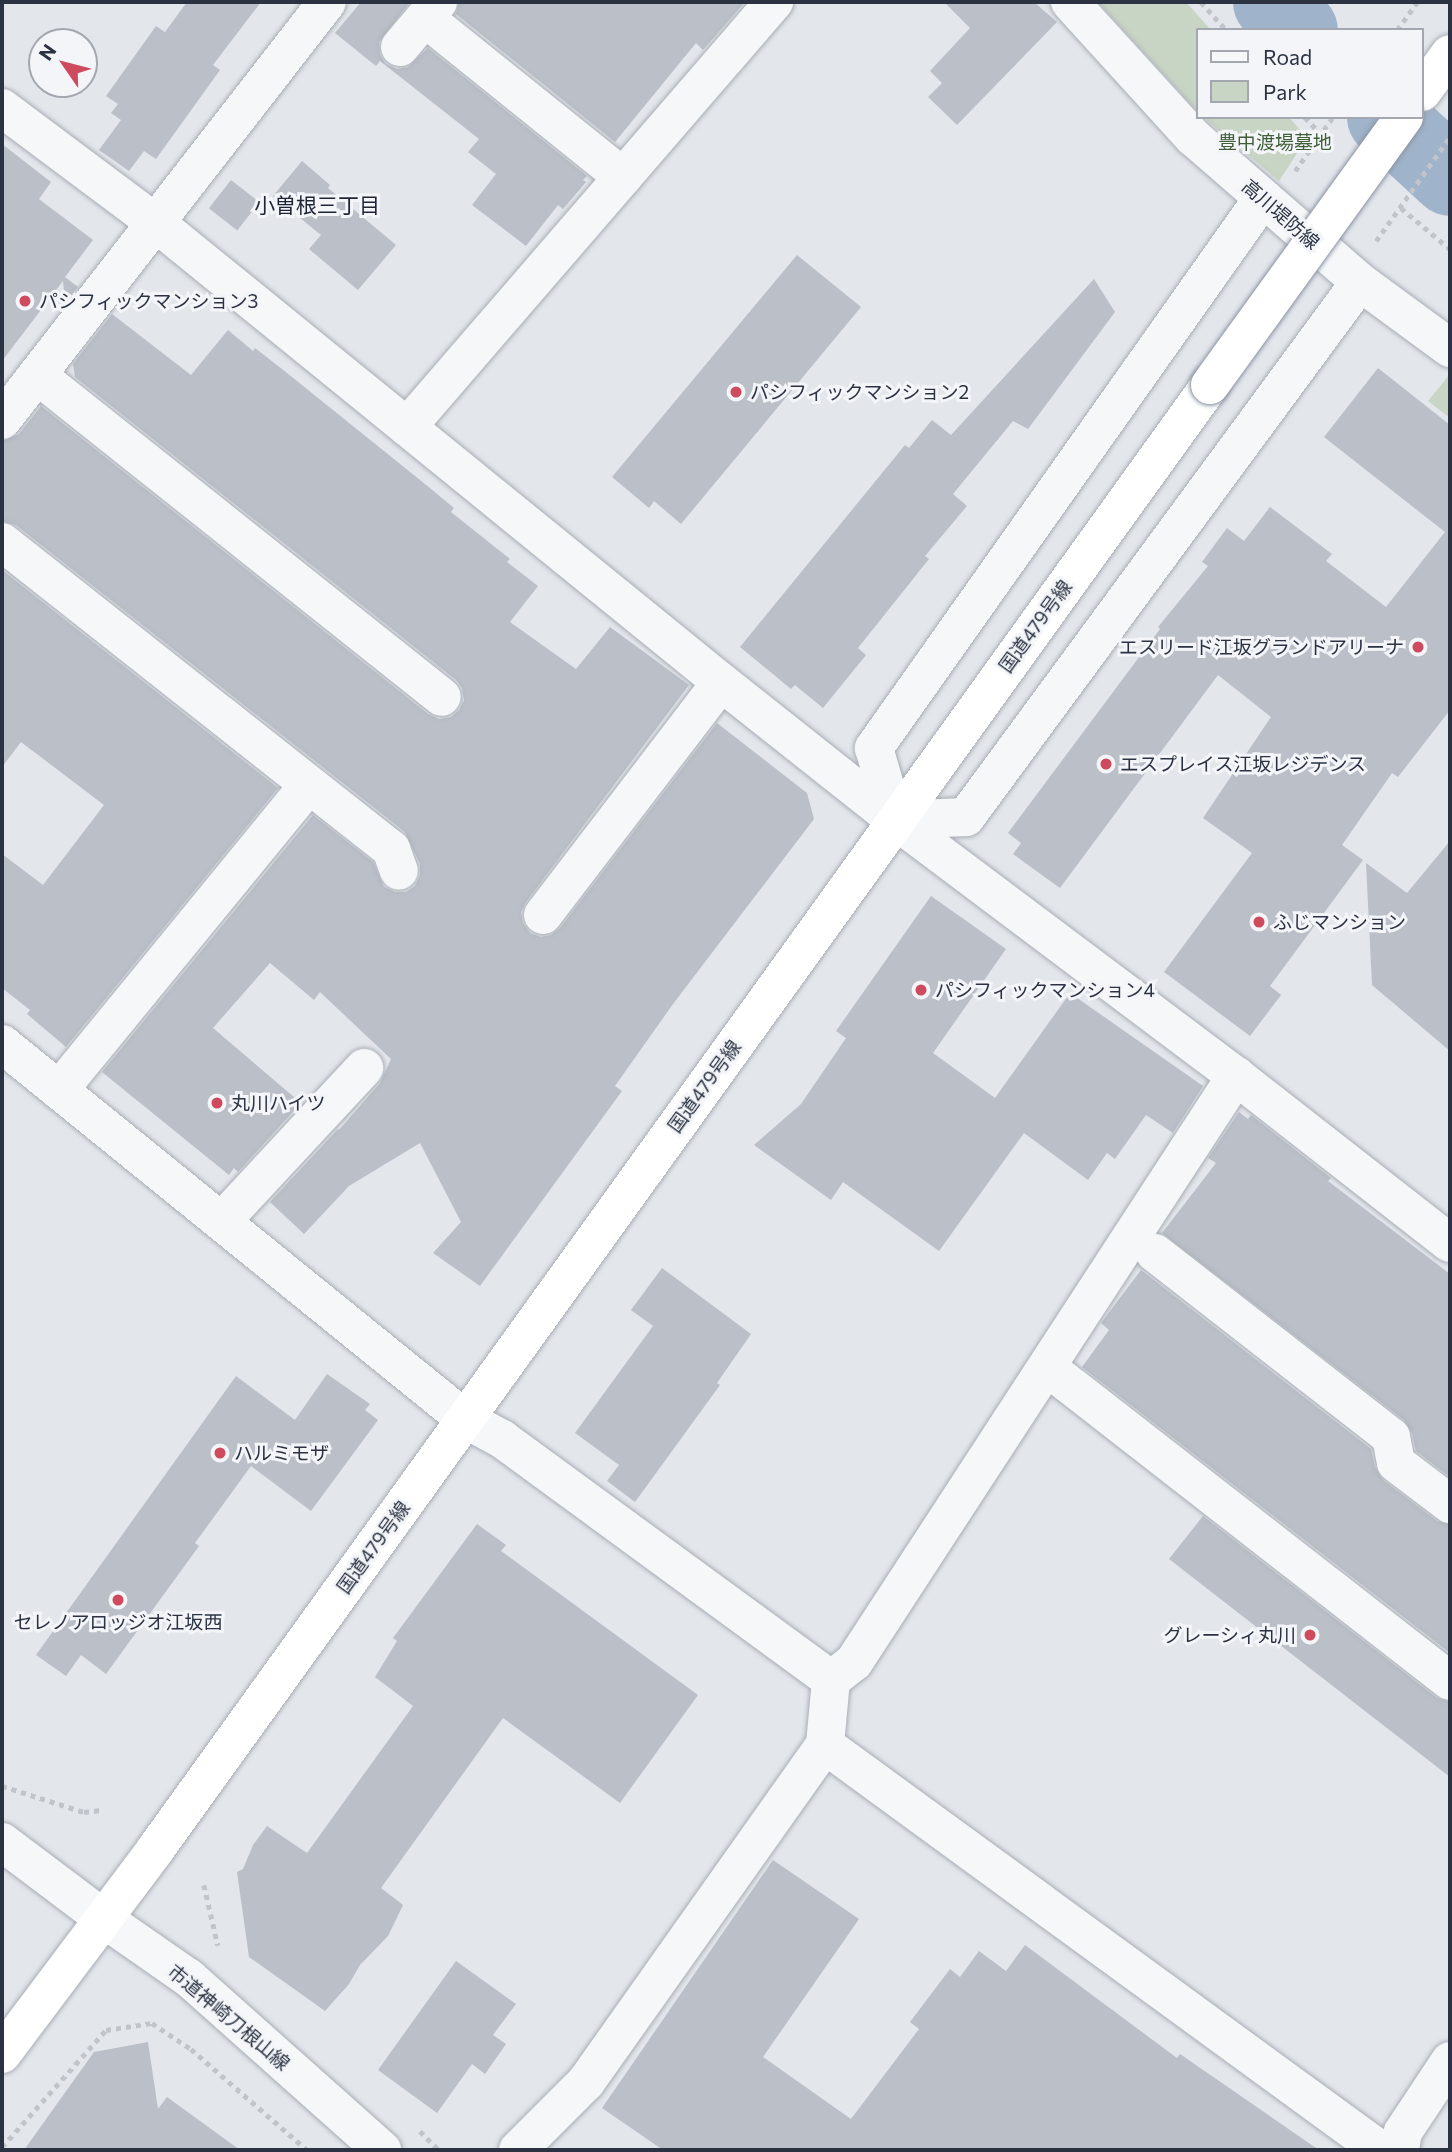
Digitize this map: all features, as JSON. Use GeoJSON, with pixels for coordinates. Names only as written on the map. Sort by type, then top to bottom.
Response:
{"type":"FeatureCollection","features":[{"type":"Feature","properties":{"kind":"highway"},"geometry":{"type":"LineString","coordinates":[[1424,89],[1450,54]]}},
{"type":"Feature","properties":{"kind":"highway","name":"国道479号線"},"geometry":{"type":"LineString","coordinates":[[2,2054],[104,1919],[1403,119]]}},
{"type":"Feature","properties":{"kind":"street"},"geometry":{"type":"LineString","coordinates":[[2,420],[327,2]]}},
{"type":"Feature","properties":{"kind":"street"},"geometry":{"type":"LineString","coordinates":[[407,427],[774,2]]}},
{"type":"Feature","properties":{"kind":"street","name":"高川堤防線"},"geometry":{"type":"LineString","coordinates":[[1070,2],[1193,137],[1360,282],[1450,348]]}},
{"type":"Feature","properties":{"kind":"street"},"geometry":{"type":"LineString","coordinates":[[400,47],[431,10],[623,177]]}},
{"type":"Feature","properties":{"kind":"street"},"geometry":{"type":"LineString","coordinates":[[2,108],[156,223],[895,820],[1236,1076],[1450,1243]]}},
{"type":"Feature","properties":{"kind":"street"},"geometry":{"type":"LineString","coordinates":[[895,820],[874,748],[1263,198]]}},
{"type":"Feature","properties":{"kind":"street"},"geometry":{"type":"LineString","coordinates":[[895,820],[966,817],[1360,282]]}},
{"type":"Feature","properties":{"kind":"street"},"geometry":{"type":"LineString","coordinates":[[37,375],[442,697]]}},
{"type":"Feature","properties":{"kind":"street"},"geometry":{"type":"LineString","coordinates":[[2,542],[391,849],[399,871]]}},
{"type":"Feature","properties":{"kind":"street"},"geometry":{"type":"LineString","coordinates":[[543,915],[721,682]]}},
{"type":"Feature","properties":{"kind":"street"},"geometry":{"type":"LineString","coordinates":[[59,1090],[309,785]]}},
{"type":"Feature","properties":{"kind":"street"},"geometry":{"type":"LineString","coordinates":[[2,1044],[465,1419],[502,1439],[831,1680]]}},
{"type":"Feature","properties":{"kind":"street"},"geometry":{"type":"LineString","coordinates":[[222,1221],[364,1068]]}},
{"type":"Feature","properties":{"kind":"street"},"geometry":{"type":"LineString","coordinates":[[518,2150],[586,2082],[825,1745],[831,1680],[854,1662],[1113,1269],[1138,1251],[1236,1076]]}},
{"type":"Feature","properties":{"kind":"street"},"geometry":{"type":"LineString","coordinates":[[1138,1251],[1391,1437],[1396,1463],[1450,1504]]}},
{"type":"Feature","properties":{"kind":"street"},"geometry":{"type":"LineString","coordinates":[[1048,1368],[1450,1681]]}},
{"type":"Feature","properties":{"kind":"street"},"geometry":{"type":"LineString","coordinates":[[825,1745],[1380,2150]]}},
{"type":"Feature","properties":{"kind":"street","name":"市道神崎刀根山線"},"geometry":{"type":"LineString","coordinates":[[2,1842],[104,1919],[189,1978],[382,2150]]}},
{"type":"Feature","properties":{"kind":"street"},"geometry":{"type":"LineString","coordinates":[[1399,2150],[1403,2132],[1450,2060]]}},
{"type":"Feature","properties":{"kind":"path"},"geometry":{"type":"LineString","coordinates":[[1201,2],[1224,28]]}},
{"type":"Feature","properties":{"kind":"path"},"geometry":{"type":"LineString","coordinates":[[1398,28],[1417,2]]}},
{"type":"Feature","properties":{"kind":"path"},"geometry":{"type":"LineString","coordinates":[[1308,119],[1321,134],[1332,119]]}},
{"type":"Feature","properties":{"kind":"path"},"geometry":{"type":"LineString","coordinates":[[1450,136],[1401,208],[1450,249]]}},
{"type":"Feature","properties":{"kind":"path"},"geometry":{"type":"LineString","coordinates":[[2,1786],[84,1812],[101,1810]]}},
{"type":"Feature","properties":{"kind":"path"},"geometry":{"type":"LineString","coordinates":[[204,1885],[216,1942],[226,1952]]}},
{"type":"Feature","properties":{"kind":"path"},"geometry":{"type":"LineString","coordinates":[[2,2147],[106,2030],[152,2023],[191,2049],[307,2150]]}},
{"type":"Feature","properties":{"kind":"path"},"geometry":{"type":"LineString","coordinates":[[416,2128],[439,2150]]}},
{"type":"Feature","properties":{"kind":"green space","name":"豊中渡場墓地"},"geometry":{"type":"Polygon","coordinates":[[[1098,2],[1186,2],[1209,28],[1196,28],[1196,110],[1098,2]]]}},
{"type":"Feature","properties":{"kind":"green space","name":"豊中渡場墓地"},"geometry":{"type":"Polygon","coordinates":[[[1205,119],[1291,119],[1307,138],[1279,181],[1205,119]]]}},
{"type":"Feature","properties":{"kind":"green space"},"geometry":{"type":"Polygon","coordinates":[[[1450,374],[1450,418],[1428,401],[1450,374]]]}},
{"type":"Feature","properties":{"kind":"building"},"geometry":{"type":"Polygon","coordinates":[[[187,2],[261,2],[213,65],[220,70],[156,159],[144,151],[129,171],[99,150],[121,120],[111,113],[118,104],[106,96],[156,26],[165,32],[187,2]]]}},
{"type":"Feature","properties":{"kind":"building"},"geometry":{"type":"Polygon","coordinates":[[[361,2],[410,2],[379,42],[380,55],[386,64],[397,69],[408,67],[428,48],[587,176],[583,180],[586,182],[563,209],[558,205],[526,246],[472,205],[496,174],[468,152],[479,139],[380,61],[376,66],[335,33],[361,2]]]}},
{"type":"Feature","properties":{"kind":"building"},"geometry":{"type":"Polygon","coordinates":[[[459,2],[745,2],[703,50],[696,43],[615,142],[456,14],[459,2]]]}},
{"type":"Feature","properties":{"kind":"building"},"geometry":{"type":"Polygon","coordinates":[[[944,2],[1034,2],[1057,22],[957,125],[928,97],[942,83],[930,71],[970,28],[944,2]]]}},
{"type":"Feature","properties":{"kind":"building","name":"パシフィックマンション3"},"geometry":{"type":"Polygon","coordinates":[[[2,144],[51,182],[39,199],[93,240],[65,277],[78,287],[65,303],[63,281],[2,361],[2,144]]]}},
{"type":"Feature","properties":{"kind":"building"},"geometry":{"type":"Polygon","coordinates":[[[302,161],[330,185],[328,188],[396,245],[358,290],[309,249],[321,235],[273,196],[302,161]]]}},
{"type":"Feature","properties":{"kind":"building"},"geometry":{"type":"Polygon","coordinates":[[[231,180],[259,202],[237,231],[209,208],[231,180]]]}},
{"type":"Feature","properties":{"kind":"building","name":"パシフィックマンション2"},"geometry":{"type":"Polygon","coordinates":[[[797,255],[861,307],[681,524],[654,501],[649,508],[612,477],[797,255]]]}},
{"type":"Feature","properties":{"kind":"building"},"geometry":{"type":"Polygon","coordinates":[[[1094,279],[1115,312],[1028,429],[1013,421],[953,494],[967,506],[925,556],[929,559],[858,648],[866,655],[823,708],[795,685],[791,689],[740,647],[905,445],[909,448],[932,420],[951,435],[1094,279]]]}},
{"type":"Feature","properties":{"kind":"building"},"geometry":{"type":"Polygon","coordinates":[[[112,314],[191,375],[228,330],[253,351],[255,348],[282,369],[425,484],[454,508],[451,512],[510,559],[507,562],[538,586],[510,622],[576,669],[610,627],[689,685],[526,902],[521,912],[523,923],[530,933],[541,937],[551,935],[560,928],[717,723],[807,793],[814,819],[673,1004],[615,1086],[622,1091],[480,1286],[433,1253],[461,1222],[420,1143],[349,1186],[304,1234],[270,1202],[380,1083],[391,1059],[320,992],[314,1000],[270,963],[213,1028],[301,1103],[238,1172],[234,1168],[229,1175],[102,1072],[313,815],[373,862],[384,887],[395,892],[406,892],[415,886],[420,875],[420,864],[405,832],[16,525],[2,521],[2,441],[19,434],[41,406],[428,714],[439,719],[451,717],[459,710],[464,700],[462,688],[456,680],[75,377],[73,364],[112,314]]]}},
{"type":"Feature","properties":{"kind":"building"},"geometry":{"type":"Polygon","coordinates":[[[1378,368],[1450,425],[1450,710],[1398,777],[1392,773],[1342,845],[1363,860],[1270,986],[1281,995],[1250,1036],[1164,972],[1252,853],[1203,818],[1271,717],[1218,675],[1060,888],[1013,854],[1021,843],[1008,833],[1160,629],[1158,627],[1208,566],[1202,562],[1227,528],[1244,541],[1270,507],[1332,554],[1326,561],[1386,607],[1445,532],[1324,437],[1378,368]]]}},
{"type":"Feature","properties":{"kind":"building"},"geometry":{"type":"Polygon","coordinates":[[[2,570],[278,788],[66,1047],[27,1014],[30,1010],[2,988],[2,854],[43,885],[104,805],[21,742],[2,767],[2,570]]]}},
{"type":"Feature","properties":{"kind":"building"},"geometry":{"type":"Polygon","coordinates":[[[1450,841],[1450,1051],[1372,985],[1366,863],[1407,893],[1450,841]]]}},
{"type":"Feature","properties":{"kind":"building"},"geometry":{"type":"Polygon","coordinates":[[[931,896],[1006,949],[933,1053],[995,1098],[1070,993],[1203,1086],[1173,1133],[1146,1115],[1115,1159],[1107,1153],[1088,1180],[1024,1133],[939,1251],[843,1182],[831,1200],[754,1145],[801,1104],[846,1038],[836,1031],[931,896]]]}},
{"type":"Feature","properties":{"kind":"building"},"geometry":{"type":"Polygon","coordinates":[[[1239,1112],[1248,1119],[1251,1115],[1331,1178],[1328,1181],[1450,1274],[1450,1477],[1416,1451],[1412,1433],[1404,1420],[1162,1233],[1216,1163],[1208,1158],[1239,1112]]]}},
{"type":"Feature","properties":{"kind":"building"},"geometry":{"type":"Polygon","coordinates":[[[662,1268],[751,1334],[717,1383],[720,1385],[635,1502],[607,1481],[619,1465],[575,1433],[653,1326],[631,1310],[662,1268]]]}},
{"type":"Feature","properties":{"kind":"building"},"geometry":{"type":"Polygon","coordinates":[[[1141,1270],[1371,1449],[1375,1467],[1383,1480],[1437,1521],[1450,1525],[1450,1653],[1082,1367],[1109,1330],[1101,1323],[1141,1270]]]}},
{"type":"Feature","properties":{"kind":"building"},"geometry":{"type":"Polygon","coordinates":[[[327,1374],[370,1404],[365,1410],[378,1420],[311,1511],[251,1466],[195,1543],[199,1546],[106,1674],[81,1655],[66,1676],[36,1655],[236,1376],[295,1420],[327,1374]]]}},
{"type":"Feature","properties":{"kind":"building","name":"グレーシィ丸川"},"geometry":{"type":"Polygon","coordinates":[[[1203,1516],[1437,1698],[1450,1702],[1450,1777],[1169,1559],[1203,1516]]]}},
{"type":"Feature","properties":{"kind":"building"},"geometry":{"type":"Polygon","coordinates":[[[477,1524],[506,1545],[501,1551],[698,1695],[620,1803],[503,1718],[381,1888],[403,1905],[388,1936],[360,1965],[349,1984],[325,2011],[249,1957],[237,1872],[243,1869],[253,1845],[267,1826],[307,1853],[413,1706],[375,1677],[397,1641],[393,1638],[477,1524]]]}},
{"type":"Feature","properties":{"kind":"building"},"geometry":{"type":"Polygon","coordinates":[[[773,1860],[859,1919],[763,2057],[851,2119],[919,2029],[910,2022],[950,1969],[960,1977],[979,1951],[1006,1971],[1025,1945],[1177,2058],[1180,2054],[1319,2150],[663,2150],[602,2108],[773,1860]]]}},
{"type":"Feature","properties":{"kind":"building"},"geometry":{"type":"Polygon","coordinates":[[[456,1961],[516,2004],[493,2035],[506,2044],[485,2074],[472,2064],[437,2113],[378,2070],[456,1961]]]}},
{"type":"Feature","properties":{"kind":"building"},"geometry":{"type":"Polygon","coordinates":[[[148,2042],[158,2109],[167,2097],[240,2150],[24,2150],[94,2052],[148,2042]]]}},
{"type":"Feature","properties":{"kind":"waterway"},"geometry":{"type":"LineString","coordinates":[[1272,2],[1296,28]]}},
{"type":"Feature","properties":{"kind":"waterway"},"geometry":{"type":"LineString","coordinates":[[1388,119],[1450,176]]}},
{"type":"Feature","properties":{"kind":"place","name":"パシフィックマンション3"},"geometry":{"type":"Point","coordinates":[25,301]}},
{"type":"Feature","properties":{"kind":"place","name":"パシフィックマンション2"},"geometry":{"type":"Point","coordinates":[736,392]}},
{"type":"Feature","properties":{"kind":"place","name":"エスリード江坂グランドアリーナ"},"geometry":{"type":"Point","coordinates":[1418,647]}},
{"type":"Feature","properties":{"kind":"place","name":"エスプレイス江坂レジデンス"},"geometry":{"type":"Point","coordinates":[1106,764]}},
{"type":"Feature","properties":{"kind":"place","name":"ふじマンション"},"geometry":{"type":"Point","coordinates":[1259,922]}},
{"type":"Feature","properties":{"kind":"place","name":"パシフィックマンション4"},"geometry":{"type":"Point","coordinates":[921,990]}},
{"type":"Feature","properties":{"kind":"place","name":"丸川ハイツ"},"geometry":{"type":"Point","coordinates":[217,1103]}},
{"type":"Feature","properties":{"kind":"place","name":"ハルミモザ"},"geometry":{"type":"Point","coordinates":[220,1453]}},
{"type":"Feature","properties":{"kind":"place","name":"セレノアロッジオ江坂西"},"geometry":{"type":"Point","coordinates":[118,1600]}},
{"type":"Feature","properties":{"kind":"place","name":"グレーシィ丸川"},"geometry":{"type":"Point","coordinates":[1310,1635]}},
{"type":"Feature","properties":{"kind":"district","name":"小曽根三丁目"},"geometry":{"type":"Point","coordinates":[317,205]}}]}
